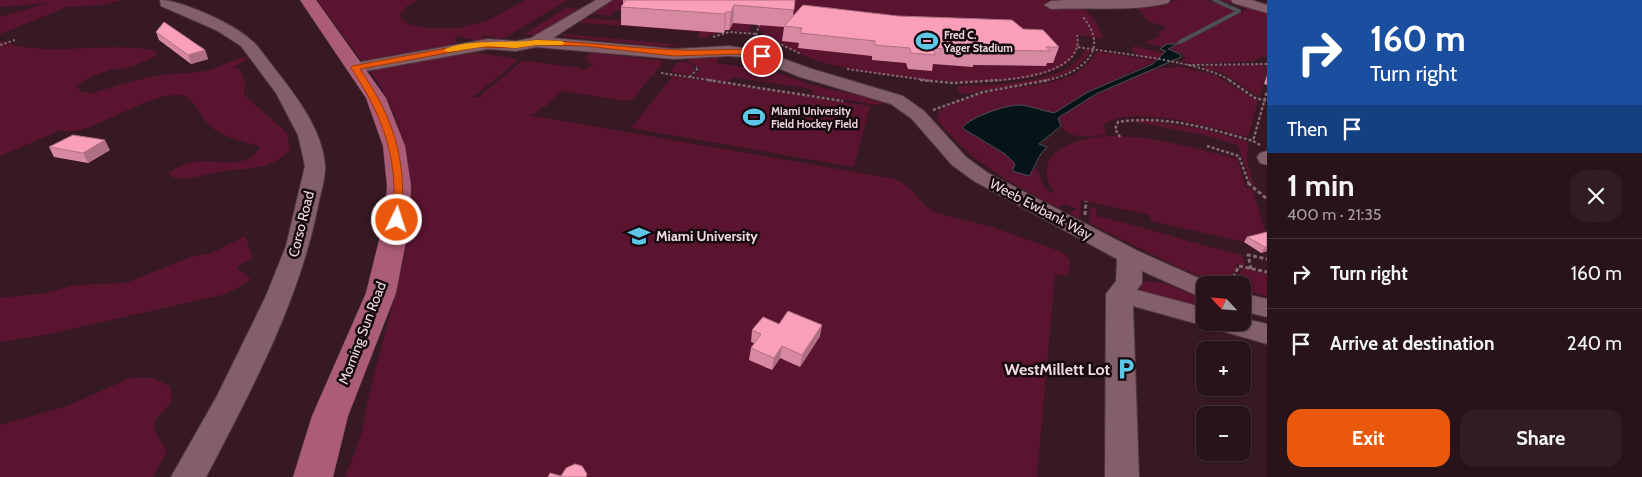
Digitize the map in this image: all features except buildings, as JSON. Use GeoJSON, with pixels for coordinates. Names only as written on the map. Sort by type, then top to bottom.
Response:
{"type":"FeatureCollection","features":[{"type":"Feature","properties":{"kind":"main road","name":"Morning Sun Road"},"geometry":{"type":"LineString","coordinates":[[308,0],[376,98],[394,146],[399,186],[397,220],[381,293],[330,416],[313,477]]}},
{"type":"Feature","properties":{"kind":"street"},"geometry":{"type":"LineString","coordinates":[[355,68],[479,44],[516,46],[536,42],[605,0]]}},
{"type":"Feature","properties":{"kind":"street"},"geometry":{"type":"LineString","coordinates":[[1066,3],[1150,3],[1163,0]]}},
{"type":"Feature","properties":{"kind":"street"},"geometry":{"type":"LineString","coordinates":[[1238,0],[1267,9]]}},
{"type":"Feature","properties":{"kind":"street","name":"Corso Road"},"geometry":{"type":"LineString","coordinates":[[173,4],[201,3]]}},
{"type":"Feature","properties":{"kind":"street","name":"Corso Road"},"geometry":{"type":"LineString","coordinates":[[173,4],[221,27],[246,43],[284,92],[308,135],[316,166],[298,246],[279,296],[231,400],[188,477]]}},
{"type":"Feature","properties":{"kind":"street","name":"Weeb Ewbank Way"},"geometry":{"type":"LineString","coordinates":[[536,42],[585,44],[674,54],[729,51],[750,53],[897,100],[918,115],[959,161],[981,177],[1129,256],[1196,287]]}},
{"type":"Feature","properties":{"kind":"street"},"geometry":{"type":"LineString","coordinates":[[1122,477],[1119,294],[1129,283],[1129,256]]}},
{"type":"Feature","properties":{"kind":"street"},"geometry":{"type":"LineString","coordinates":[[1119,294],[1196,315]]}},
{"type":"Feature","properties":{"kind":"street"},"geometry":{"type":"LineString","coordinates":[[1251,304],[1267,308]]}},
{"type":"Feature","properties":{"kind":"street"},"geometry":{"type":"LineString","coordinates":[[1251,329],[1267,334]]}},
{"type":"Feature","properties":{"kind":"path"},"geometry":{"type":"LineString","coordinates":[[918,115],[976,93],[1057,78],[1084,65],[1094,50],[1094,38],[1089,24],[1084,17],[1066,3]]}},
{"type":"Feature","properties":{"kind":"path"},"geometry":{"type":"LineString","coordinates":[[754,42],[759,25]]}},
{"type":"Feature","properties":{"kind":"path"},"geometry":{"type":"LineString","coordinates":[[708,38],[729,32],[756,34]]}},
{"type":"Feature","properties":{"kind":"path"},"geometry":{"type":"LineString","coordinates":[[846,68],[903,79],[939,82],[997,80],[1054,70],[1069,60],[1078,47],[1078,35]]}},
{"type":"Feature","properties":{"kind":"path"},"geometry":{"type":"LineString","coordinates":[[755,38],[780,44],[802,55]]}},
{"type":"Feature","properties":{"kind":"path"},"geometry":{"type":"LineString","coordinates":[[0,45],[15,40]]}},
{"type":"Feature","properties":{"kind":"path"},"geometry":{"type":"LineString","coordinates":[[1078,47],[1185,65],[1267,64]]}},
{"type":"Feature","properties":{"kind":"path"},"geometry":{"type":"LineString","coordinates":[[1185,65],[1218,74],[1255,98],[1265,101]]}},
{"type":"Feature","properties":{"kind":"path"},"geometry":{"type":"LineString","coordinates":[[661,73],[846,101]]}},
{"type":"Feature","properties":{"kind":"path"},"geometry":{"type":"LineString","coordinates":[[1253,141],[1267,91]]}},
{"type":"Feature","properties":{"kind":"path"},"geometry":{"type":"LineString","coordinates":[[1120,137],[1115,129],[1118,122],[1148,119],[1212,129],[1253,141],[1267,148]]}},
{"type":"Feature","properties":{"kind":"path"},"geometry":{"type":"LineString","coordinates":[[1207,146],[1240,156],[1249,185],[1267,199]]}},
{"type":"Feature","properties":{"kind":"path"},"geometry":{"type":"LineString","coordinates":[[1252,269],[1248,255],[1267,259]]}},
{"type":"Feature","properties":{"kind":"path"},"geometry":{"type":"LineString","coordinates":[[1234,276],[1240,266],[1267,272]]}},
{"type":"Feature","properties":{"kind":"shaded area"},"geometry":{"type":"Polygon","coordinates":[[[0,0],[121,0],[102,5],[67,7],[0,34],[0,17],[48,3],[0,7],[0,0]]]}},
{"type":"Feature","properties":{"kind":"shaded area"},"geometry":{"type":"Polygon","coordinates":[[[317,0],[419,0],[407,6],[400,14],[401,19],[408,24],[426,28],[459,28],[487,21],[525,0],[567,0],[503,39],[483,35],[480,37],[500,41],[475,42],[475,40],[459,37],[462,34],[455,38],[457,45],[362,61],[317,0]]]}},
{"type":"Feature","properties":{"kind":"shaded area"},"geometry":{"type":"Polygon","coordinates":[[[608,0],[637,0],[630,11],[616,10],[609,16],[589,13],[608,0]]]}},
{"type":"Feature","properties":{"kind":"shaded area","name":"Fred C. Yager Stadium"},"geometry":{"type":"Polygon","coordinates":[[[752,0],[1050,0],[1047,2],[1054,5],[1077,7],[1086,11],[1097,24],[1103,39],[1078,35],[1078,47],[1066,64],[1042,74],[1009,80],[972,82],[898,77],[841,67],[808,57],[778,43],[763,39],[764,34],[752,20],[748,32],[729,30],[731,24],[752,0]]]}},
{"type":"Feature","properties":{"kind":"shaded area"},"geometry":{"type":"Polygon","coordinates":[[[1179,0],[1206,0],[1238,11],[1176,44],[1163,47],[1144,42],[1159,37],[1166,27],[1148,21],[1144,17],[1146,16],[1137,9],[1179,0]]]}},
{"type":"Feature","properties":{"kind":"shaded area"},"geometry":{"type":"Polygon","coordinates":[[[1220,0],[1230,0],[1267,11],[1267,57],[1259,57],[1255,61],[1193,64],[1181,61],[1186,58],[1182,53],[1167,50],[1247,9],[1220,0]]]}},
{"type":"Feature","properties":{"kind":"shaded area"},"geometry":{"type":"Polygon","coordinates":[[[567,7],[579,9],[534,36],[525,34],[567,7]]]}},
{"type":"Feature","properties":{"kind":"shaded area"},"geometry":{"type":"Polygon","coordinates":[[[584,18],[624,21],[622,25],[721,32],[704,38],[698,37],[699,32],[574,22],[584,18]]]}},
{"type":"Feature","properties":{"kind":"shaded area"},"geometry":{"type":"Polygon","coordinates":[[[564,34],[682,45],[661,47],[562,36],[564,34]]]}},
{"type":"Feature","properties":{"kind":"shaded area"},"geometry":{"type":"Polygon","coordinates":[[[1183,38],[1188,38],[1168,49],[1180,54],[1181,57],[1096,94],[1058,118],[1061,126],[1039,144],[1047,147],[1029,176],[1012,171],[1015,164],[1005,154],[962,128],[972,120],[997,109],[1019,105],[1054,113],[1088,92],[1153,64],[1166,51],[1160,49],[1167,44],[1176,44],[1183,38]]]}},
{"type":"Feature","properties":{"kind":"shaded area"},"geometry":{"type":"Polygon","coordinates":[[[0,41],[38,49],[117,47],[156,51],[156,56],[136,65],[123,69],[112,69],[88,78],[76,86],[81,92],[93,93],[146,78],[210,70],[236,59],[249,58],[233,68],[240,69],[245,84],[244,95],[287,133],[290,149],[283,156],[266,165],[190,178],[172,177],[169,173],[187,163],[202,161],[240,162],[255,154],[260,147],[218,132],[207,123],[196,106],[188,98],[178,95],[164,96],[149,101],[86,128],[72,131],[61,130],[0,156],[0,41]]]}},
{"type":"Feature","properties":{"kind":"shaded area"},"geometry":{"type":"Polygon","coordinates":[[[1135,46],[1164,54],[1158,60],[1140,57],[1131,49],[1135,46]]]}},
{"type":"Feature","properties":{"kind":"shaded area"},"geometry":{"type":"Polygon","coordinates":[[[1085,49],[1091,50],[1082,63],[1069,72],[1054,78],[969,94],[959,93],[957,86],[1028,81],[1048,76],[1065,70],[1078,61],[1085,49]]]}},
{"type":"Feature","properties":{"kind":"shaded area"},"geometry":{"type":"Polygon","coordinates":[[[466,51],[516,59],[517,61],[477,94],[471,96],[482,98],[480,96],[521,62],[528,61],[580,68],[582,71],[594,64],[586,62],[589,59],[585,58],[591,52],[664,61],[652,77],[648,76],[650,78],[632,100],[625,101],[562,91],[535,114],[529,115],[890,178],[906,185],[929,209],[936,213],[992,227],[1062,252],[1069,259],[1070,267],[1068,274],[1064,276],[1055,274],[1037,476],[1040,477],[345,477],[362,431],[373,378],[405,250],[409,214],[409,178],[403,142],[391,107],[371,72],[388,65],[466,51]]]}},
{"type":"Feature","properties":{"kind":"shaded area"},"geometry":{"type":"Polygon","coordinates":[[[1097,51],[1156,61],[1088,92],[1054,113],[1019,105],[969,121],[964,130],[1005,154],[1015,164],[1012,171],[1029,176],[1035,168],[1046,189],[1054,193],[1048,180],[1047,172],[1053,155],[1078,141],[1099,137],[1123,136],[1147,139],[1238,159],[1245,187],[1252,189],[1267,237],[1244,242],[1151,221],[1150,215],[1081,200],[1080,219],[1070,213],[1076,209],[1065,204],[1058,208],[992,170],[963,147],[937,119],[940,110],[973,96],[1065,78],[1089,63],[1097,51]]]}},
{"type":"Feature","properties":{"kind":"shaded area"},"geometry":{"type":"Polygon","coordinates":[[[720,56],[716,63],[743,67],[750,63],[811,85],[888,102],[877,105],[811,94],[813,89],[732,77],[728,82],[694,77],[700,68],[686,60],[720,56]]]}},
{"type":"Feature","properties":{"kind":"shaded area"},"geometry":{"type":"Polygon","coordinates":[[[678,62],[687,62],[695,68],[690,76],[670,72],[678,62]]]}},
{"type":"Feature","properties":{"kind":"shaded area"},"geometry":{"type":"Polygon","coordinates":[[[1260,64],[1267,66],[1267,75],[1259,97],[1221,72],[1204,69],[1203,66],[1260,64]]]}},
{"type":"Feature","properties":{"kind":"shaded area"},"geometry":{"type":"Polygon","coordinates":[[[1177,66],[1215,75],[1258,101],[1248,137],[1174,120],[1134,116],[1117,118],[1104,124],[1106,135],[1078,136],[1066,131],[1057,118],[1115,84],[1131,77],[1162,68],[1176,68],[1177,66]]]}},
{"type":"Feature","properties":{"kind":"shaded area","name":"Miami University Field Hockey Field"},"geometry":{"type":"Polygon","coordinates":[[[673,76],[870,106],[854,167],[631,128],[673,76]]]}},
{"type":"Feature","properties":{"kind":"shaded area"},"geometry":{"type":"Polygon","coordinates":[[[1140,120],[1204,129],[1248,142],[1247,160],[1254,186],[1267,197],[1251,185],[1238,145],[1200,134],[1135,122],[1140,120]]]}},
{"type":"Feature","properties":{"kind":"shaded area"},"geometry":{"type":"Polygon","coordinates":[[[1090,207],[1096,208],[1097,216],[1242,255],[1245,266],[1236,264],[1235,271],[1230,276],[1199,276],[1089,223],[1090,207]]]}},
{"type":"Feature","properties":{"kind":"shaded area"},"geometry":{"type":"Polygon","coordinates":[[[245,236],[253,258],[239,265],[237,270],[243,272],[251,280],[226,294],[45,335],[0,342],[0,298],[46,293],[74,285],[126,283],[190,257],[211,253],[245,236]]]}},
{"type":"Feature","properties":{"kind":"shaded area"},"geometry":{"type":"Polygon","coordinates":[[[1243,268],[1267,274],[1267,296],[1251,292],[1251,276],[1238,276],[1243,268]]]}},
{"type":"Feature","properties":{"kind":"shaded area"},"geometry":{"type":"Polygon","coordinates":[[[1146,281],[1164,283],[1196,296],[1196,309],[1141,292],[1141,285],[1146,281]]]}},
{"type":"Feature","properties":{"kind":"shaded area"},"geometry":{"type":"Polygon","coordinates":[[[130,378],[152,378],[170,386],[172,401],[154,422],[156,434],[167,451],[153,477],[0,477],[0,425],[67,406],[130,378]]]}},
{"type":"Feature","properties":{"kind":"waterway"},"geometry":{"type":"LineString","coordinates":[[1180,42],[1239,11],[1214,0]]}},
{"type":"Feature","properties":{"kind":"slow traffic"},"geometry":{"type":"LineString","coordinates":[[448,50],[479,44],[516,46],[536,42],[562,43]]}},
{"type":"Feature","properties":{"kind":"place","name":"Fred C. Yager Stadium"},"geometry":{"type":"Point","coordinates":[927,41]}},
{"type":"Feature","properties":{"kind":"place","name":"Miami University Field Hockey Field"},"geometry":{"type":"Point","coordinates":[754,117]}},
{"type":"Feature","properties":{"kind":"place","name":"Miami University"},"geometry":{"type":"Point","coordinates":[639,236]}},
{"type":"Feature","properties":{"kind":"place","name":"WestMillett Lot"},"geometry":{"type":"Point","coordinates":[1126,369]}},
{"type":"Feature","properties":{"kind":"route"},"geometry":{"type":"LineString","coordinates":[[397,220],[399,186],[394,146],[376,98],[355,68],[479,44],[516,46],[536,42],[585,44],[674,54],[729,51],[762,56]]}}]}
